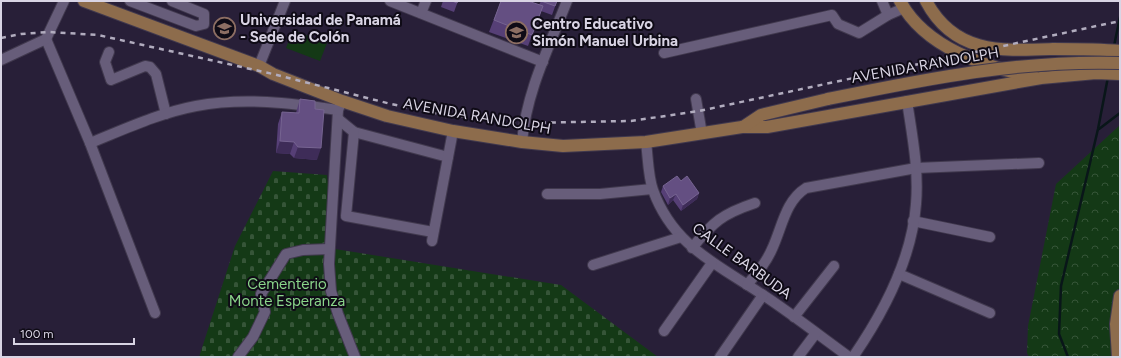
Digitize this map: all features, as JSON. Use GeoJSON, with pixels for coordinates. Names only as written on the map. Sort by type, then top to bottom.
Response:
{"type":"FeatureCollection","features":[{"type":"Feature","properties":{"kind":"main road","name":"AVENIDA RANDOLPH"},"geometry":{"type":"LineString","coordinates":[[84,1],[97,3],[259,66],[339,110],[387,116],[453,131],[522,142],[563,146],[646,142],[742,128],[767,126],[1041,78],[1096,72],[1120,74]]}},
{"type":"Feature","properties":{"kind":"main road"},"geometry":{"type":"LineString","coordinates":[[926,1],[938,19],[948,30],[960,37],[989,49],[1005,51],[1095,49],[1120,51]]}},
{"type":"Feature","properties":{"kind":"main road"},"geometry":{"type":"LineString","coordinates":[[902,5],[917,24],[962,56],[998,68],[1041,78]]}},
{"type":"Feature","properties":{"kind":"main road","name":"AVENIDA RANDOLPH"},"geometry":{"type":"LineString","coordinates":[[742,128],[761,115],[828,98],[983,70],[1060,63],[1120,63]]}},
{"type":"Feature","properties":{"kind":"main road"},"geometry":{"type":"LineString","coordinates":[[1118,357],[1116,324],[1120,296]]}},
{"type":"Feature","properties":{"kind":"street"},"geometry":{"type":"LineString","coordinates":[[1,60],[46,39],[64,1]]}},
{"type":"Feature","properties":{"kind":"street"},"geometry":{"type":"LineString","coordinates":[[130,1],[196,26],[204,24],[204,14],[172,1]]}},
{"type":"Feature","properties":{"kind":"street"},"geometry":{"type":"LineString","coordinates":[[259,66],[286,1]]}},
{"type":"Feature","properties":{"kind":"street"},"geometry":{"type":"LineString","coordinates":[[390,1],[543,62]]}},
{"type":"Feature","properties":{"kind":"street"},"geometry":{"type":"LineString","coordinates":[[421,13],[426,1]]}},
{"type":"Feature","properties":{"kind":"street"},"geometry":{"type":"LineString","coordinates":[[522,142],[523,123],[528,101],[567,1]]}},
{"type":"Feature","properties":{"kind":"street"},"geometry":{"type":"LineString","coordinates":[[882,1],[888,15]]}},
{"type":"Feature","properties":{"kind":"street"},"geometry":{"type":"LineString","coordinates":[[664,53],[832,15],[838,24],[859,33],[902,5]]}},
{"type":"Feature","properties":{"kind":"street"},"geometry":{"type":"LineString","coordinates":[[46,39],[90,143],[155,313]]}},
{"type":"Feature","properties":{"kind":"street"},"geometry":{"type":"LineString","coordinates":[[109,52],[104,62],[111,80],[145,66],[150,67],[156,74],[166,114]]}},
{"type":"Feature","properties":{"kind":"street"},"geometry":{"type":"LineString","coordinates":[[696,99],[702,134]]}},
{"type":"Feature","properties":{"kind":"street"},"geometry":{"type":"LineString","coordinates":[[853,357],[871,331],[899,274],[913,221],[916,205],[916,168],[907,101]]}},
{"type":"Feature","properties":{"kind":"street"},"geometry":{"type":"LineString","coordinates":[[90,143],[166,114],[196,106],[233,102],[277,103],[339,110],[354,132],[346,216],[432,236],[453,131]]}},
{"type":"Feature","properties":{"kind":"street"},"geometry":{"type":"LineString","coordinates":[[339,110],[329,249],[332,292],[338,314],[355,357]]}},
{"type":"Feature","properties":{"kind":"street"},"geometry":{"type":"LineString","coordinates":[[354,132],[448,157]]}},
{"type":"Feature","properties":{"kind":"street","name":"CALLE BARBUDA"},"geometry":{"type":"LineString","coordinates":[[646,142],[652,189],[660,207],[680,237],[712,263],[763,295],[849,357]]}},
{"type":"Feature","properties":{"kind":"street"},"geometry":{"type":"LineString","coordinates":[[747,285],[764,265],[773,248],[792,201],[798,193],[806,188],[916,168],[1039,163]]}},
{"type":"Feature","properties":{"kind":"street"},"geometry":{"type":"LineString","coordinates":[[547,194],[600,194],[652,189]]}},
{"type":"Feature","properties":{"kind":"street"},"geometry":{"type":"LineString","coordinates":[[692,248],[708,228],[728,212],[755,203]]}},
{"type":"Feature","properties":{"kind":"street"},"geometry":{"type":"LineString","coordinates":[[913,221],[990,237]]}},
{"type":"Feature","properties":{"kind":"street"},"geometry":{"type":"LineString","coordinates":[[593,265],[680,237]]}},
{"type":"Feature","properties":{"kind":"street"},"geometry":{"type":"LineString","coordinates":[[238,357],[253,337],[265,312],[261,294],[286,254],[303,250],[329,249]]}},
{"type":"Feature","properties":{"kind":"street"},"geometry":{"type":"LineString","coordinates":[[664,331],[712,263]]}},
{"type":"Feature","properties":{"kind":"street"},"geometry":{"type":"LineString","coordinates":[[794,317],[834,266]]}},
{"type":"Feature","properties":{"kind":"street"},"geometry":{"type":"LineString","coordinates":[[899,274],[990,313]]}},
{"type":"Feature","properties":{"kind":"street"},"geometry":{"type":"LineString","coordinates":[[720,357],[763,295]]}},
{"type":"Feature","properties":{"kind":"street"},"geometry":{"type":"LineString","coordinates":[[798,357],[816,333]]}},
{"type":"Feature","properties":{"kind":"green space"},"geometry":{"type":"Polygon","coordinates":[[[293,30],[327,43],[320,61],[286,48],[293,30]]]}},
{"type":"Feature","properties":{"kind":"green space"},"geometry":{"type":"Polygon","coordinates":[[[1120,125],[1120,357],[1029,357],[1027,353],[1028,326],[1056,184],[1120,125]]]}},
{"type":"Feature","properties":{"kind":"green space","name":"Cementerio Monte Esperanza"},"geometry":{"type":"Polygon","coordinates":[[[273,171],[327,175],[335,249],[561,285],[658,357],[199,357],[235,246],[273,171]]]}},
{"type":"Feature","properties":{"kind":"building"},"geometry":{"type":"Polygon","coordinates":[[[501,1],[528,1],[543,6],[532,35],[494,20],[501,1]]]}},
{"type":"Feature","properties":{"kind":"building"},"geometry":{"type":"Polygon","coordinates":[[[541,1],[557,1],[555,6],[541,1]]]}},
{"type":"Feature","properties":{"kind":"building"},"geometry":{"type":"Polygon","coordinates":[[[300,99],[315,101],[315,109],[324,110],[321,148],[298,147],[294,142],[280,141],[282,112],[299,113],[300,99]]]}},
{"type":"Feature","properties":{"kind":"building"},"geometry":{"type":"Polygon","coordinates":[[[677,176],[681,181],[687,176],[699,193],[683,205],[676,194],[670,198],[663,186],[677,176]]]}},
{"type":"Feature","properties":{"kind":"waterway"},"geometry":{"type":"LineString","coordinates":[[1114,46],[1120,17]]}},
{"type":"Feature","properties":{"kind":"waterway"},"geometry":{"type":"LineString","coordinates":[[1068,357],[1059,334],[1061,286],[1098,129],[1108,77]]}},
{"type":"Feature","properties":{"kind":"waterway"},"geometry":{"type":"LineString","coordinates":[[1099,129],[1120,113]]}},
{"type":"Feature","properties":{"kind":"railway"},"geometry":{"type":"LineString","coordinates":[[1,38],[21,34],[49,32],[98,35],[273,74],[391,104],[440,114],[523,123],[631,121],[699,111],[1120,21]]}},
{"type":"Feature","properties":{"kind":"place","name":"Universidad de Panamá - Sede de Colón"},"geometry":{"type":"Point","coordinates":[224,29]}},
{"type":"Feature","properties":{"kind":"place","name":"Centro Educativo Simón Manuel Urbina"},"geometry":{"type":"Point","coordinates":[517,33]}}]}
